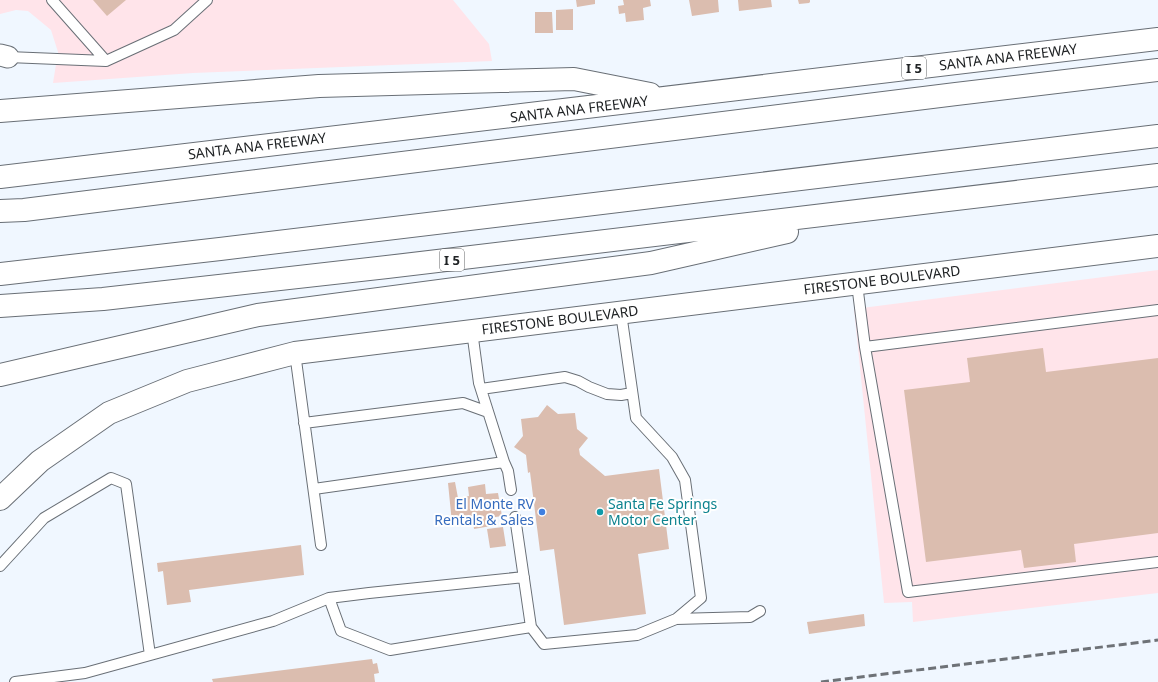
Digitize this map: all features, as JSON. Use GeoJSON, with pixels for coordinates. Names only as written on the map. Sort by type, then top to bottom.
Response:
{"type":"FeatureCollection","features":[{"type":"Feature","properties":{"kind":"main road","name":"SANTA ANA FREEWAY"},"geometry":{"type":"LineString","coordinates":[[0,177],[1158,39]]}},
{"type":"Feature","properties":{"kind":"main road"},"geometry":{"type":"LineString","coordinates":[[0,212],[1158,70]]}},
{"type":"Feature","properties":{"kind":"main road"},"geometry":{"type":"LineString","coordinates":[[0,110],[319,86],[574,79],[671,98]]}},
{"type":"Feature","properties":{"kind":"main road"},"geometry":{"type":"LineString","coordinates":[[0,274],[1158,136]]}},
{"type":"Feature","properties":{"kind":"main road","name":"I 5"},"geometry":{"type":"LineString","coordinates":[[0,306],[102,298],[371,269],[1158,175]]}},
{"type":"Feature","properties":{"kind":"main road"},"geometry":{"type":"LineString","coordinates":[[0,375],[258,315],[651,263],[903,206]]}},
{"type":"Feature","properties":{"kind":"main road","name":"FIRESTONE BOULEVARD"},"geometry":{"type":"LineString","coordinates":[[0,499],[40,461],[109,413],[187,381],[295,353],[1158,246]]}},
{"type":"Feature","properties":{"kind":"lane"},"geometry":{"type":"LineString","coordinates":[[52,0],[106,61]]}},
{"type":"Feature","properties":{"kind":"lane"},"geometry":{"type":"LineString","coordinates":[[4,56],[106,61],[174,30],[207,0]]}},
{"type":"Feature","properties":{"kind":"lane"},"geometry":{"type":"LineString","coordinates":[[857,284],[865,346],[908,592],[1158,562]]}},
{"type":"Feature","properties":{"kind":"lane"},"geometry":{"type":"LineString","coordinates":[[865,346],[1158,310]]}},
{"type":"Feature","properties":{"kind":"lane"},"geometry":{"type":"LineString","coordinates":[[621,313],[636,418],[672,458],[685,480],[701,598],[676,620]]}},
{"type":"Feature","properties":{"kind":"lane"},"geometry":{"type":"LineString","coordinates":[[472,331],[481,389],[508,471],[511,490]]}},
{"type":"Feature","properties":{"kind":"lane"},"geometry":{"type":"LineString","coordinates":[[295,353],[321,545]]}},
{"type":"Feature","properties":{"kind":"lane"},"geometry":{"type":"LineString","coordinates":[[481,389],[565,377],[607,394],[621,395],[632,393]]}},
{"type":"Feature","properties":{"kind":"lane"},"geometry":{"type":"LineString","coordinates":[[304,423],[463,403],[488,412]]}},
{"type":"Feature","properties":{"kind":"lane"},"geometry":{"type":"LineString","coordinates":[[314,489],[504,462]]}},
{"type":"Feature","properties":{"kind":"lane"},"geometry":{"type":"LineString","coordinates":[[0,566],[44,518],[111,478],[126,484],[150,655]]}},
{"type":"Feature","properties":{"kind":"lane"},"geometry":{"type":"LineString","coordinates":[[515,517],[532,627],[544,644],[637,634],[676,620],[750,617],[760,611]]}},
{"type":"Feature","properties":{"kind":"lane"},"geometry":{"type":"LineString","coordinates":[[15,682],[86,673],[273,621],[329,598],[524,577]]}},
{"type":"Feature","properties":{"kind":"lane"},"geometry":{"type":"LineString","coordinates":[[329,598],[341,631],[390,650],[532,627]]}},
{"type":"Feature","properties":{"kind":"shaded area"},"geometry":{"type":"Polygon","coordinates":[[[0,0],[453,0],[489,44],[492,61],[193,73],[53,83],[58,52],[51,30],[28,11],[16,10],[0,14],[0,0]]]}},
{"type":"Feature","properties":{"kind":"shaded area"},"geometry":{"type":"Polygon","coordinates":[[[1158,270],[1158,593],[913,622],[912,602],[884,603],[854,309],[1158,270]]]}},
{"type":"Feature","properties":{"kind":"building"},"geometry":{"type":"Polygon","coordinates":[[[93,0],[126,0],[107,16],[93,0]]]}},
{"type":"Feature","properties":{"kind":"building"},"geometry":{"type":"Polygon","coordinates":[[[576,0],[595,0],[595,4],[577,7],[576,0]]]}},
{"type":"Feature","properties":{"kind":"building"},"geometry":{"type":"Polygon","coordinates":[[[623,0],[650,0],[651,6],[643,8],[644,20],[626,22],[625,13],[619,14],[618,6],[624,5],[623,0]]]}},
{"type":"Feature","properties":{"kind":"building"},"geometry":{"type":"Polygon","coordinates":[[[689,0],[718,0],[719,12],[692,16],[689,0]]]}},
{"type":"Feature","properties":{"kind":"building"},"geometry":{"type":"Polygon","coordinates":[[[738,0],[771,0],[772,7],[739,11],[738,0]]]}},
{"type":"Feature","properties":{"kind":"building"},"geometry":{"type":"Polygon","coordinates":[[[798,0],[810,0],[810,2],[799,4],[798,0]]]}},
{"type":"Feature","properties":{"kind":"building"},"geometry":{"type":"Polygon","coordinates":[[[573,9],[573,30],[556,30],[556,10],[573,9]]]}},
{"type":"Feature","properties":{"kind":"building"},"geometry":{"type":"Polygon","coordinates":[[[535,12],[552,12],[553,33],[535,33],[535,12]]]}},
{"type":"Feature","properties":{"kind":"building"},"geometry":{"type":"Polygon","coordinates":[[[1043,348],[1046,372],[1158,358],[1158,533],[1074,544],[1076,562],[1024,568],[1021,550],[926,562],[904,390],[970,382],[967,358],[1043,348]]]}},
{"type":"Feature","properties":{"kind":"building","name":"Santa Fe Springs Motor Center"},"geometry":{"type":"Polygon","coordinates":[[[547,405],[558,414],[575,413],[577,429],[588,438],[579,449],[580,455],[605,476],[659,469],[669,549],[638,554],[646,614],[564,625],[554,549],[540,551],[530,472],[528,473],[526,455],[514,447],[523,436],[521,419],[538,417],[547,405]]]}},
{"type":"Feature","properties":{"kind":"building"},"geometry":{"type":"Polygon","coordinates":[[[455,482],[458,498],[469,496],[468,487],[485,484],[486,494],[498,493],[502,516],[489,518],[491,526],[474,529],[473,520],[452,523],[448,483],[455,482]]]}},
{"type":"Feature","properties":{"kind":"building"},"geometry":{"type":"Polygon","coordinates":[[[503,527],[506,546],[490,548],[487,529],[503,527]]]}},
{"type":"Feature","properties":{"kind":"building"},"geometry":{"type":"Polygon","coordinates":[[[301,545],[304,575],[189,590],[191,602],[167,605],[163,571],[158,572],[157,563],[301,545]]]}},
{"type":"Feature","properties":{"kind":"building"},"geometry":{"type":"Polygon","coordinates":[[[864,614],[865,626],[809,634],[807,622],[864,614]]]}},
{"type":"Feature","properties":{"kind":"building"},"geometry":{"type":"Polygon","coordinates":[[[372,659],[373,664],[377,663],[379,673],[374,674],[375,682],[213,682],[212,679],[372,659]]]}},
{"type":"Feature","properties":{"kind":"railway"},"geometry":{"type":"LineString","coordinates":[[821,682],[1158,640]]}},
{"type":"Feature","properties":{"kind":"place","name":"El Monte RV Rentals & Sales"},"geometry":{"type":"Point","coordinates":[542,512]}},
{"type":"Feature","properties":{"kind":"place","name":"Santa Fe Springs Motor Center"},"geometry":{"type":"Point","coordinates":[600,512]}}]}
